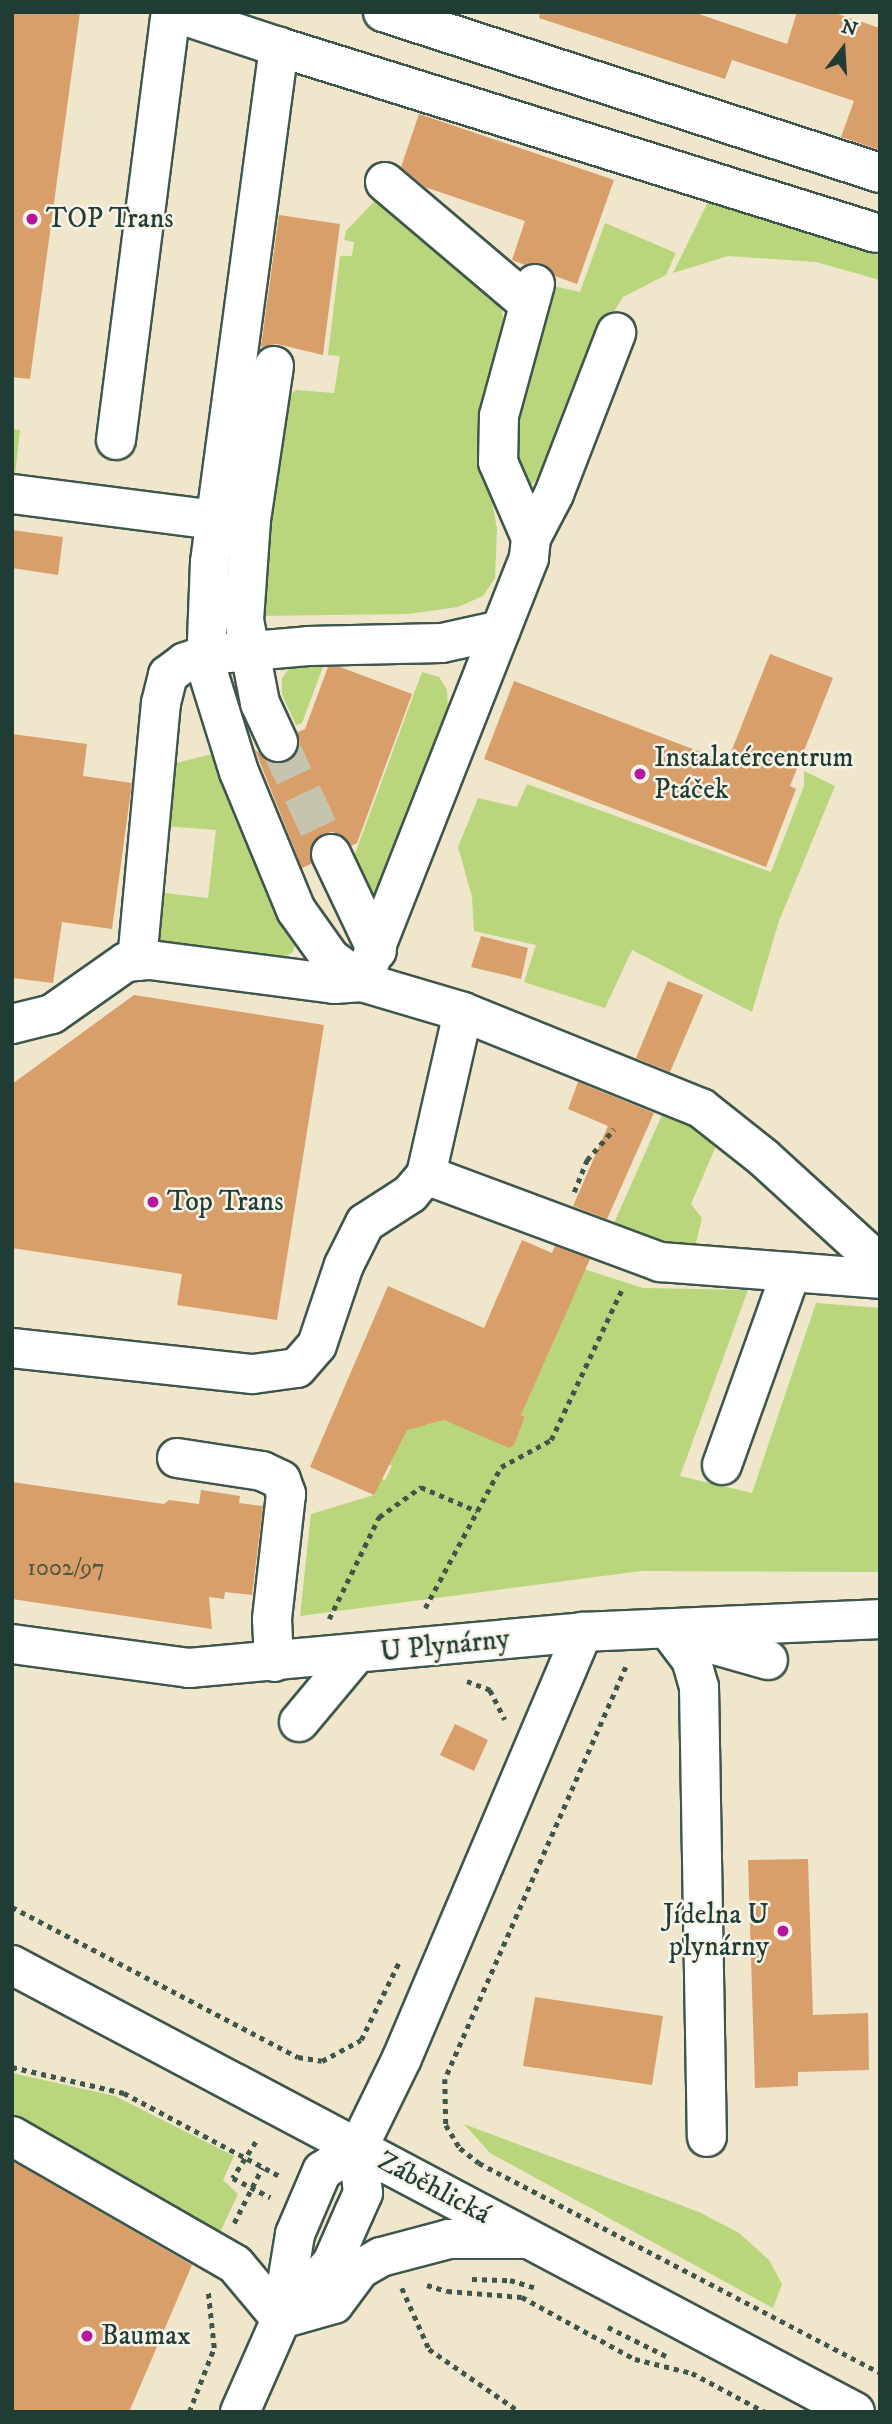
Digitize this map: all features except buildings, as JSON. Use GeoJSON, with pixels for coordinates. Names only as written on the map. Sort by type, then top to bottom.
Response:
{"type":"FeatureCollection","features":[{"type":"Feature","properties":{"kind":"street"},"geometry":{"type":"LineString","coordinates":[[116,440],[172,12],[876,233]]}},
{"type":"Feature","properties":{"kind":"street"},"geometry":{"type":"LineString","coordinates":[[383,12],[880,173]]}},
{"type":"Feature","properties":{"kind":"street"},"geometry":{"type":"LineString","coordinates":[[279,47],[216,520],[206,655],[239,772],[296,910],[331,959],[370,967],[463,1012],[701,1108],[764,1158],[880,1264]]}},
{"type":"Feature","properties":{"kind":"street"},"geometry":{"type":"LineString","coordinates":[[385,182],[532,294],[499,416],[498,462],[531,538]]}},
{"type":"Feature","properties":{"kind":"street"},"geometry":{"type":"LineString","coordinates":[[17,1026],[52,1014],[83,996],[105,974],[137,961],[334,984],[370,967],[521,583],[531,538],[554,494],[616,333]]}},
{"type":"Feature","properties":{"kind":"street"},"geometry":{"type":"LineString","coordinates":[[274,366],[251,520],[244,620],[260,703],[278,742]]}},
{"type":"Feature","properties":{"kind":"street"},"geometry":{"type":"LineString","coordinates":[[12,494],[216,520]]}},
{"type":"Feature","properties":{"kind":"street"},"geometry":{"type":"LineString","coordinates":[[137,961],[161,703],[168,675],[185,662],[206,655],[250,650],[442,643],[501,630]]}},
{"type":"Feature","properties":{"kind":"street"},"geometry":{"type":"LineString","coordinates":[[331,854],[370,967]]}},
{"type":"Feature","properties":{"kind":"street"},"geometry":{"type":"LineString","coordinates":[[12,1348],[253,1374],[297,1368],[317,1345],[344,1265],[365,1223],[410,1194],[426,1175],[463,1012]]}},
{"type":"Feature","properties":{"kind":"street"},"geometry":{"type":"LineString","coordinates":[[426,1175],[660,1262],[880,1279]]}},
{"type":"Feature","properties":{"kind":"street"},"geometry":{"type":"LineString","coordinates":[[722,1465],[791,1272]]}},
{"type":"Feature","properties":{"kind":"street"},"geometry":{"type":"LineString","coordinates":[[177,1458],[262,1471],[281,1480],[286,1494],[272,1619],[274,1662]]}},
{"type":"Feature","properties":{"kind":"street","name":"U Plynárny"},"geometry":{"type":"LineString","coordinates":[[12,1644],[189,1668],[355,1656],[583,1632],[880,1619]]}},
{"type":"Feature","properties":{"kind":"street"},"geometry":{"type":"LineString","coordinates":[[656,1630],[768,1660]]}},
{"type":"Feature","properties":{"kind":"street"},"geometry":{"type":"LineString","coordinates":[[656,1630],[691,1659],[699,1688],[707,2137]]}},
{"type":"Feature","properties":{"kind":"street"},"geometry":{"type":"LineString","coordinates":[[240,2412],[281,2319],[331,2263],[363,2193],[358,2148],[402,2058],[583,1632]]}},
{"type":"Feature","properties":{"kind":"street"},"geometry":{"type":"LineString","coordinates":[[299,1722],[355,1656]]}},
{"type":"Feature","properties":{"kind":"street","name":"Záběhlická"},"geometry":{"type":"LineString","coordinates":[[12,1965],[855,2412]]}},
{"type":"Feature","properties":{"kind":"street"},"geometry":{"type":"LineString","coordinates":[[12,2136],[235,2264],[281,2319]]}},
{"type":"Feature","properties":{"kind":"street"},"geometry":{"type":"LineString","coordinates":[[281,2319],[334,2304],[360,2269],[391,2254],[449,2239],[528,2238]]}},
{"type":"Feature","properties":{"kind":"path"},"geometry":{"type":"LineString","coordinates":[[560,1226],[587,1160],[614,1129]]}},
{"type":"Feature","properties":{"kind":"path"},"geometry":{"type":"LineString","coordinates":[[421,1615],[501,1467],[551,1440],[637,1255]]}},
{"type":"Feature","properties":{"kind":"path"},"geometry":{"type":"LineString","coordinates":[[325,1629],[379,1517],[421,1487],[477,1511]]}},
{"type":"Feature","properties":{"kind":"path"},"geometry":{"type":"LineString","coordinates":[[656,1630],[445,2079],[443,2099],[446,2125],[460,2148],[479,2164],[880,2373]]}},
{"type":"Feature","properties":{"kind":"path"},"geometry":{"type":"LineString","coordinates":[[451,1645],[455,1675],[490,1690],[505,1718],[505,1727]]}},
{"type":"Feature","properties":{"kind":"path"},"geometry":{"type":"LineString","coordinates":[[12,1907],[298,2057],[322,2061],[362,2040],[403,1954]]}},
{"type":"Feature","properties":{"kind":"path"},"geometry":{"type":"LineString","coordinates":[[12,2067],[124,2093],[248,2157],[262,2168],[230,2230]]}},
{"type":"Feature","properties":{"kind":"path"},"geometry":{"type":"LineString","coordinates":[[256,2142],[233,2178],[270,2197]]}},
{"type":"Feature","properties":{"kind":"path"},"geometry":{"type":"LineString","coordinates":[[189,2412],[214,2348],[206,2278]]}},
{"type":"Feature","properties":{"kind":"path"},"geometry":{"type":"LineString","coordinates":[[462,2279],[510,2280],[544,2293]]}},
{"type":"Feature","properties":{"kind":"path"},"geometry":{"type":"LineString","coordinates":[[416,2280],[447,2291],[522,2297],[635,2359],[692,2373],[765,2412]]}},
{"type":"Feature","properties":{"kind":"path"},"geometry":{"type":"LineString","coordinates":[[400,2284],[429,2350],[520,2412]]}},
{"type":"Feature","properties":{"kind":"path"},"geometry":{"type":"LineString","coordinates":[[602,2323],[671,2358]]}},
{"type":"Feature","properties":{"kind":"green space"},"geometry":{"type":"Polygon","coordinates":[[[385,190],[498,286],[505,330],[486,468],[497,529],[495,578],[483,596],[458,607],[408,614],[256,616],[285,400],[296,390],[334,393],[340,356],[328,355],[340,256],[352,256],[354,242],[344,240],[346,231],[385,190]]]}},
{"type":"Feature","properties":{"kind":"green space"},"geometry":{"type":"Polygon","coordinates":[[[708,202],[880,256],[880,280],[816,262],[728,256],[673,273],[708,202]]]}},
{"type":"Feature","properties":{"kind":"green space"},"geometry":{"type":"Polygon","coordinates":[[[605,223],[676,253],[666,275],[623,297],[593,346],[549,468],[522,493],[512,431],[548,285],[580,292],[605,223]]]}},
{"type":"Feature","properties":{"kind":"green space"},"geometry":{"type":"Polygon","coordinates":[[[12,429],[20,430],[15,475],[12,475],[12,429]]]}},
{"type":"Feature","properties":{"kind":"green space"},"geometry":{"type":"Polygon","coordinates":[[[311,660],[324,664],[302,723],[296,725],[282,694],[282,678],[290,667],[311,660]]]}},
{"type":"Feature","properties":{"kind":"green space"},"geometry":{"type":"Polygon","coordinates":[[[422,672],[439,677],[447,690],[448,708],[378,892],[369,896],[352,862],[422,672]]]}},
{"type":"Feature","properties":{"kind":"green space"},"geometry":{"type":"Polygon","coordinates":[[[212,754],[295,944],[293,952],[281,959],[162,942],[154,932],[156,892],[208,898],[216,830],[165,826],[172,764],[212,754]]]}},
{"type":"Feature","properties":{"kind":"green space"},"geometry":{"type":"Polygon","coordinates":[[[804,771],[835,786],[779,921],[752,1012],[632,950],[605,1008],[524,982],[536,945],[474,931],[472,897],[458,847],[478,798],[517,807],[527,784],[771,872],[804,786],[804,771]]]}},
{"type":"Feature","properties":{"kind":"green space"},"geometry":{"type":"Polygon","coordinates":[[[662,1115],[691,1127],[716,1146],[691,1204],[702,1218],[694,1251],[610,1232],[662,1115]]]}},
{"type":"Feature","properties":{"kind":"green space"},"geometry":{"type":"Polygon","coordinates":[[[584,1269],[643,1288],[748,1290],[680,1476],[752,1493],[816,1303],[880,1308],[880,1572],[641,1571],[300,1616],[311,1514],[374,1495],[379,1478],[385,1480],[392,1466],[386,1463],[406,1416],[426,1425],[444,1420],[514,1445],[525,1417],[521,1415],[584,1269]]]}},
{"type":"Feature","properties":{"kind":"green space"},"geometry":{"type":"Polygon","coordinates":[[[12,2073],[115,2096],[234,2156],[223,2180],[238,2194],[217,2239],[12,2121],[12,2073]]]}},
{"type":"Feature","properties":{"kind":"green space"},"geometry":{"type":"Polygon","coordinates":[[[464,2124],[699,2212],[739,2233],[769,2260],[782,2284],[773,2308],[490,2153],[464,2124]]]}},
{"type":"Feature","properties":{"kind":"tunnel"},"geometry":{"type":"LineString","coordinates":[[278,742],[331,854]]}},
{"type":"Feature","properties":{"kind":"place","name":"TOP Trans"},"geometry":{"type":"Point","coordinates":[32,219]}},
{"type":"Feature","properties":{"kind":"place","name":"Instalatércentrum Ptáček"},"geometry":{"type":"Point","coordinates":[640,774]}},
{"type":"Feature","properties":{"kind":"place","name":"Top Trans"},"geometry":{"type":"Point","coordinates":[153,1202]}},
{"type":"Feature","properties":{"kind":"place","name":"Jídelna U plynárny"},"geometry":{"type":"Point","coordinates":[783,1931]}},
{"type":"Feature","properties":{"kind":"place","name":"Baumax"},"geometry":{"type":"Point","coordinates":[87,2336]}}]}
